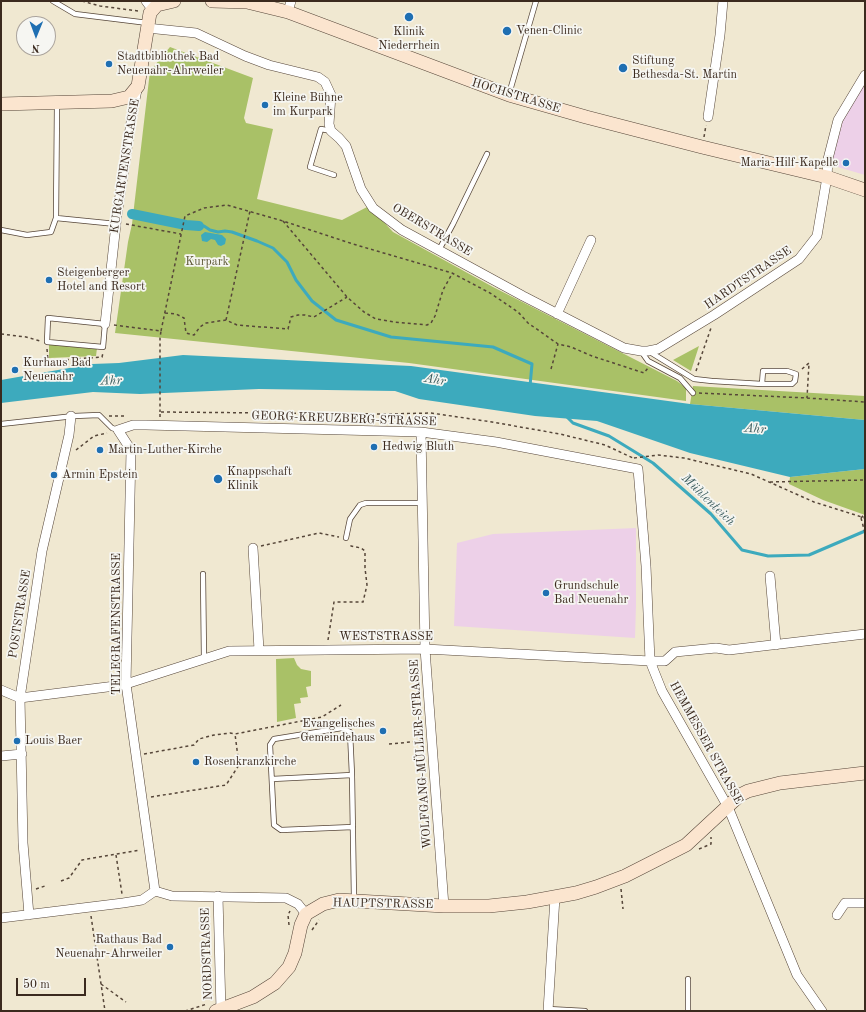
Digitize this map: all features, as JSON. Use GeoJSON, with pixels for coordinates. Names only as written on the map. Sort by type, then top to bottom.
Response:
{"type":"FeatureCollection","features":[{"type":"Feature","properties":{"kind":"street"},"geometry":{"type":"LineString","coordinates":[[174,1],[157,5],[149,15],[196,33],[245,56],[269,65],[318,77],[325,82],[332,95],[329,124],[331,131]]}},
{"type":"Feature","properties":{"kind":"street","name":"HOCHSTRASSE"},"geometry":{"type":"LineString","coordinates":[[212,1],[247,2],[289,7],[508,95],[702,147],[826,177],[865,190]]}},
{"type":"Feature","properties":{"kind":"street"},"geometry":{"type":"LineString","coordinates":[[707,122],[720,35],[723,1]]}},
{"type":"Feature","properties":{"kind":"street","name":"KURGARTENSTRASSE"},"geometry":{"type":"LineString","coordinates":[[105,324],[116,224],[149,15]]}},
{"type":"Feature","properties":{"kind":"street","name":"HARDTSTRASSE"},"geometry":{"type":"LineString","coordinates":[[644,351],[658,348],[714,316],[799,259],[817,236],[828,159],[838,120],[865,75]]}},
{"type":"Feature","properties":{"kind":"street"},"geometry":{"type":"LineString","coordinates":[[1,104],[119,100],[129,97],[138,86]]}},
{"type":"Feature","properties":{"kind":"street","name":"OBERSTRASSE"},"geometry":{"type":"LineString","coordinates":[[331,131],[346,146],[361,189],[373,208],[402,230],[557,314],[624,348],[644,351]]}},
{"type":"Feature","properties":{"kind":"street"},"geometry":{"type":"LineString","coordinates":[[557,314],[591,240]]}},
{"type":"Feature","properties":{"kind":"street","name":"POSTSTRASSE"},"geometry":{"type":"LineString","coordinates":[[29,915],[23,843],[20,698],[42,551],[69,435],[71,416]]}},
{"type":"Feature","properties":{"kind":"street","name":"GEORG-KREUZBERG-STRASSE"},"geometry":{"type":"LineString","coordinates":[[118,430],[133,426],[146,425],[422,429],[638,469]]}},
{"type":"Feature","properties":{"kind":"street","name":"WOLFGANG-MÜLLER-STRASSE"},"geometry":{"type":"LineString","coordinates":[[422,429],[422,503],[426,649],[444,906]]}},
{"type":"Feature","properties":{"kind":"street","name":"TELEGRAFENSTRASSE"},"geometry":{"type":"LineString","coordinates":[[118,430],[130,450],[126,684],[155,891]]}},
{"type":"Feature","properties":{"kind":"street","name":"HEMMESSER STRASSE"},"geometry":{"type":"LineString","coordinates":[[638,469],[646,566],[650,661],[662,691],[728,807],[797,974],[822,1011]]}},
{"type":"Feature","properties":{"kind":"street"},"geometry":{"type":"LineString","coordinates":[[253,548],[259,650]]}},
{"type":"Feature","properties":{"kind":"street"},"geometry":{"type":"LineString","coordinates":[[770,576],[776,645]]}},
{"type":"Feature","properties":{"kind":"street","name":"WESTSTRASSE"},"geometry":{"type":"LineString","coordinates":[[20,698],[126,684],[229,651],[426,649],[665,661],[675,652],[716,648],[729,650],[865,634]]}},
{"type":"Feature","properties":{"kind":"street"},"geometry":{"type":"LineString","coordinates":[[1,690],[20,698]]}},
{"type":"Feature","properties":{"kind":"street"},"geometry":{"type":"LineString","coordinates":[[1,756],[22,754]]}},
{"type":"Feature","properties":{"kind":"street","name":"HAUPTSTRASSE"},"geometry":{"type":"LineString","coordinates":[[306,914],[323,904],[339,900],[444,906],[489,906],[555,897],[596,887],[625,876],[686,845],[740,795],[748,791],[780,783],[865,772]]}},
{"type":"Feature","properties":{"kind":"street"},"geometry":{"type":"LineString","coordinates":[[1,918],[142,900],[155,891],[172,896],[286,898],[294,902],[306,914],[301,925],[295,954],[289,967],[275,983],[253,997],[220,1008]]}},
{"type":"Feature","properties":{"kind":"street","name":"NORDSTRASSE"},"geometry":{"type":"LineString","coordinates":[[218,896],[220,1008]]}},
{"type":"Feature","properties":{"kind":"street"},"geometry":{"type":"LineString","coordinates":[[548,1010],[555,897]]}},
{"type":"Feature","properties":{"kind":"street"},"geometry":{"type":"LineString","coordinates":[[837,915],[845,903],[865,903]]}},
{"type":"Feature","properties":{"kind":"lane"},"geometry":{"type":"LineString","coordinates":[[53,1],[75,14],[149,15]]}},
{"type":"Feature","properties":{"kind":"lane"},"geometry":{"type":"LineString","coordinates":[[508,95],[536,1]]}},
{"type":"Feature","properties":{"kind":"lane"},"geometry":{"type":"LineString","coordinates":[[1,230],[27,235],[51,232],[56,218],[57,102]]}},
{"type":"Feature","properties":{"kind":"lane"},"geometry":{"type":"LineString","coordinates":[[331,131],[321,129],[310,167],[334,176]]}},
{"type":"Feature","properties":{"kind":"lane"},"geometry":{"type":"LineString","coordinates":[[439,250],[486,154]]}},
{"type":"Feature","properties":{"kind":"lane"},"geometry":{"type":"LineString","coordinates":[[56,218],[116,224]]}},
{"type":"Feature","properties":{"kind":"lane"},"geometry":{"type":"LineString","coordinates":[[48,318],[105,324],[103,347],[47,342],[48,318]]}},
{"type":"Feature","properties":{"kind":"lane"},"geometry":{"type":"LineString","coordinates":[[644,351],[648,361],[680,378],[693,393]]}},
{"type":"Feature","properties":{"kind":"lane"},"geometry":{"type":"LineString","coordinates":[[644,351],[694,379],[712,382],[762,384],[792,384],[795,381],[796,374],[787,371],[763,371],[762,384]]}},
{"type":"Feature","properties":{"kind":"lane"},"geometry":{"type":"LineString","coordinates":[[1,424],[71,416],[99,415],[112,428],[118,430]]}},
{"type":"Feature","properties":{"kind":"lane"},"geometry":{"type":"LineString","coordinates":[[346,538],[350,519],[360,505],[366,503],[422,503]]}},
{"type":"Feature","properties":{"kind":"lane"},"geometry":{"type":"LineString","coordinates":[[203,574],[204,659]]}},
{"type":"Feature","properties":{"kind":"lane"},"geometry":{"type":"LineString","coordinates":[[352,827],[281,830],[274,825],[270,745],[274,739],[342,728],[350,732],[354,901]]}},
{"type":"Feature","properties":{"kind":"lane"},"geometry":{"type":"LineString","coordinates":[[272,778],[352,775]]}},
{"type":"Feature","properties":{"kind":"lane"},"geometry":{"type":"LineString","coordinates":[[688,979],[688,1011]]}},
{"type":"Feature","properties":{"kind":"lane"},"geometry":{"type":"LineString","coordinates":[[548,1010],[585,1011]]}},
{"type":"Feature","properties":{"kind":"path"},"geometry":{"type":"LineString","coordinates":[[82,1],[100,6],[149,15]]}},
{"type":"Feature","properties":{"kind":"path"},"geometry":{"type":"LineString","coordinates":[[704,140],[707,122]]}},
{"type":"Feature","properties":{"kind":"path"},"geometry":{"type":"LineString","coordinates":[[160,418],[160,338],[185,216],[204,208],[227,205],[452,273],[490,293],[518,312],[528,323],[558,344],[571,347],[592,356],[644,373],[651,363]]}},
{"type":"Feature","properties":{"kind":"path"},"geometry":{"type":"LineString","coordinates":[[226,320],[250,211]]}},
{"type":"Feature","properties":{"kind":"path"},"geometry":{"type":"LineString","coordinates":[[283,221],[347,297],[364,312],[376,319],[427,325],[431,323],[435,316],[443,290],[452,273]]}},
{"type":"Feature","properties":{"kind":"path"},"geometry":{"type":"LineString","coordinates":[[116,224],[132,224],[181,234]]}},
{"type":"Feature","properties":{"kind":"path"},"geometry":{"type":"LineString","coordinates":[[165,313],[176,314],[184,318],[186,333],[194,335],[200,327],[206,323],[226,320],[237,325],[288,330],[291,317],[305,315],[314,318],[347,297]]}},
{"type":"Feature","properties":{"kind":"path"},"geometry":{"type":"LineString","coordinates":[[694,379],[714,316]]}},
{"type":"Feature","properties":{"kind":"path"},"geometry":{"type":"LineString","coordinates":[[105,324],[161,331]]}},
{"type":"Feature","properties":{"kind":"path"},"geometry":{"type":"LineString","coordinates":[[551,369],[558,344]]}},
{"type":"Feature","properties":{"kind":"path"},"geometry":{"type":"LineString","coordinates":[[796,374],[809,363],[807,398]]}},
{"type":"Feature","properties":{"kind":"path"},"geometry":{"type":"LineString","coordinates":[[693,393],[865,402]]}},
{"type":"Feature","properties":{"kind":"path"},"geometry":{"type":"LineString","coordinates":[[160,412],[376,414],[431,413],[492,422],[560,434],[605,445],[633,458],[658,455],[684,458],[751,474],[814,502],[865,518]]}},
{"type":"Feature","properties":{"kind":"path"},"geometry":{"type":"LineString","coordinates":[[422,413],[422,429]]}},
{"type":"Feature","properties":{"kind":"path"},"geometry":{"type":"LineString","coordinates":[[86,443],[94,436],[118,430]]}},
{"type":"Feature","properties":{"kind":"path"},"geometry":{"type":"LineString","coordinates":[[768,482],[865,480]]}},
{"type":"Feature","properties":{"kind":"path"},"geometry":{"type":"LineString","coordinates":[[865,514],[862,518],[865,533]]}},
{"type":"Feature","properties":{"kind":"path"},"geometry":{"type":"LineString","coordinates":[[253,548],[319,533],[346,538],[351,546],[361,548],[365,551],[367,584],[363,602],[334,602],[327,650]]}},
{"type":"Feature","properties":{"kind":"path"},"geometry":{"type":"LineString","coordinates":[[136,756],[194,744],[199,739],[214,735],[230,733],[235,734],[322,717],[341,705]]}},
{"type":"Feature","properties":{"kind":"path"},"geometry":{"type":"LineString","coordinates":[[142,798],[226,785],[239,765],[235,734]]}},
{"type":"Feature","properties":{"kind":"path"},"geometry":{"type":"LineString","coordinates":[[389,744],[432,741]]}},
{"type":"Feature","properties":{"kind":"path"},"geometry":{"type":"LineString","coordinates":[[61,881],[69,878],[82,860],[148,849]]}},
{"type":"Feature","properties":{"kind":"path"},"geometry":{"type":"LineString","coordinates":[[116,855],[123,903]]}},
{"type":"Feature","properties":{"kind":"path"},"geometry":{"type":"LineString","coordinates":[[620,883],[623,909]]}},
{"type":"Feature","properties":{"kind":"path"},"geometry":{"type":"LineString","coordinates":[[289,927],[288,914],[294,902]]}},
{"type":"Feature","properties":{"kind":"path"},"geometry":{"type":"LineString","coordinates":[[89,907],[105,1011]]}},
{"type":"Feature","properties":{"kind":"path"},"geometry":{"type":"LineString","coordinates":[[101,984],[126,1002]]}},
{"type":"Feature","properties":{"kind":"path"},"geometry":{"type":"LineString","coordinates":[[184,1011],[220,1008]]}},
{"type":"Feature","properties":{"kind":"shaded area"},"geometry":{"type":"Polygon","coordinates":[[[865,84],[865,175],[831,165],[843,120],[865,84]]]}},
{"type":"Feature","properties":{"kind":"shaded area","name":"Grundschule Bad Neuenahr"},"geometry":{"type":"Polygon","coordinates":[[[636,528],[635,638],[454,626],[457,543],[493,534],[636,528]]]}},
{"type":"Feature","properties":{"kind":"green space","name":"Kurpark"},"geometry":{"type":"Polygon","coordinates":[[[170,47],[253,78],[244,118],[246,123],[273,129],[257,199],[342,220],[369,206],[393,232],[493,287],[677,381],[686,388],[686,401],[409,363],[115,333],[132,224],[150,71],[170,47]]]}},
{"type":"Feature","properties":{"kind":"green space"},"geometry":{"type":"Polygon","coordinates":[[[49,343],[97,348],[96,356],[49,358],[49,343]]]}},
{"type":"Feature","properties":{"kind":"green space"},"geometry":{"type":"Polygon","coordinates":[[[699,346],[691,371],[673,360],[699,346]]]}},
{"type":"Feature","properties":{"kind":"green space"},"geometry":{"type":"Polygon","coordinates":[[[693,386],[865,396],[865,420],[690,404],[693,386]]]}},
{"type":"Feature","properties":{"kind":"green space"},"geometry":{"type":"Polygon","coordinates":[[[865,469],[865,515],[823,500],[789,484],[790,477],[865,469]]]}},
{"type":"Feature","properties":{"kind":"green space"},"geometry":{"type":"Polygon","coordinates":[[[294,658],[297,665],[301,669],[311,671],[311,686],[306,687],[308,697],[300,698],[301,703],[294,704],[296,718],[277,722],[276,659],[294,658]]]}},
{"type":"Feature","properties":{"kind":"water"},"geometry":{"type":"Polygon","coordinates":[[[205,232],[222,235],[226,239],[225,244],[221,246],[218,245],[215,240],[211,239],[207,242],[202,241],[201,235],[205,232]]]}},
{"type":"Feature","properties":{"kind":"water","name":"Ahr"},"geometry":{"type":"Polygon","coordinates":[[[183,355],[411,366],[690,404],[865,420],[865,469],[790,477],[690,453],[597,421],[535,416],[419,399],[395,391],[259,389],[140,394],[93,392],[1,403],[1,380],[92,364],[119,363],[183,355]]]}},
{"type":"Feature","properties":{"kind":"waterway"},"geometry":{"type":"LineString","coordinates":[[132,214],[186,225],[199,226]]}},
{"type":"Feature","properties":{"kind":"waterway"},"geometry":{"type":"LineString","coordinates":[[199,226],[204,226],[210,230],[218,232],[232,232],[273,248],[287,262],[296,280],[312,301],[336,320],[391,337],[493,347],[532,364],[530,386]]}},
{"type":"Feature","properties":{"kind":"waterway","name":"Mühlenteich"},"geometry":{"type":"LineString","coordinates":[[567,417],[573,423],[609,436],[653,463],[711,514],[742,550],[768,556],[809,555],[865,531]]}},
{"type":"Feature","properties":{"kind":"place","name":"Klinik Niederrhein"},"geometry":{"type":"Point","coordinates":[409,17]}},
{"type":"Feature","properties":{"kind":"place","name":"Venen-Clinic"},"geometry":{"type":"Point","coordinates":[507,31]}},
{"type":"Feature","properties":{"kind":"place","name":"Stadtbibliothek Bad Neuenahr-Ahrweiler"},"geometry":{"type":"Point","coordinates":[109,64]}},
{"type":"Feature","properties":{"kind":"place","name":"Stiftung Bethesda-St. Martin"},"geometry":{"type":"Point","coordinates":[623,68]}},
{"type":"Feature","properties":{"kind":"place","name":"Kleine Bühne im Kurpark"},"geometry":{"type":"Point","coordinates":[265,105]}},
{"type":"Feature","properties":{"kind":"place","name":"Maria-Hilf-Kapelle"},"geometry":{"type":"Point","coordinates":[846,163]}},
{"type":"Feature","properties":{"kind":"place","name":"Steigenberger Hotel and Resort"},"geometry":{"type":"Point","coordinates":[49,280]}},
{"type":"Feature","properties":{"kind":"place","name":"Kurhaus Bad Neuenahr"},"geometry":{"type":"Point","coordinates":[15,370]}},
{"type":"Feature","properties":{"kind":"place","name":"Hedwig Bluth"},"geometry":{"type":"Point","coordinates":[374,447]}},
{"type":"Feature","properties":{"kind":"place","name":"Martin-Luther-Kirche"},"geometry":{"type":"Point","coordinates":[100,450]}},
{"type":"Feature","properties":{"kind":"place","name":"Armin Epstein"},"geometry":{"type":"Point","coordinates":[54,475]}},
{"type":"Feature","properties":{"kind":"place","name":"Knappschaft Klinik"},"geometry":{"type":"Point","coordinates":[218,479]}},
{"type":"Feature","properties":{"kind":"place","name":"Grundschule Bad Neuenahr"},"geometry":{"type":"Point","coordinates":[546,593]}},
{"type":"Feature","properties":{"kind":"place","name":"Evangelisches Gemeindehaus"},"geometry":{"type":"Point","coordinates":[383,731]}},
{"type":"Feature","properties":{"kind":"place","name":"Louis Baer"},"geometry":{"type":"Point","coordinates":[17,741]}},
{"type":"Feature","properties":{"kind":"place","name":"Rosenkranzkirche"},"geometry":{"type":"Point","coordinates":[196,762]}},
{"type":"Feature","properties":{"kind":"place","name":"Rathaus Bad Neuenahr-Ahrweiler"},"geometry":{"type":"Point","coordinates":[170,947]}}]}
